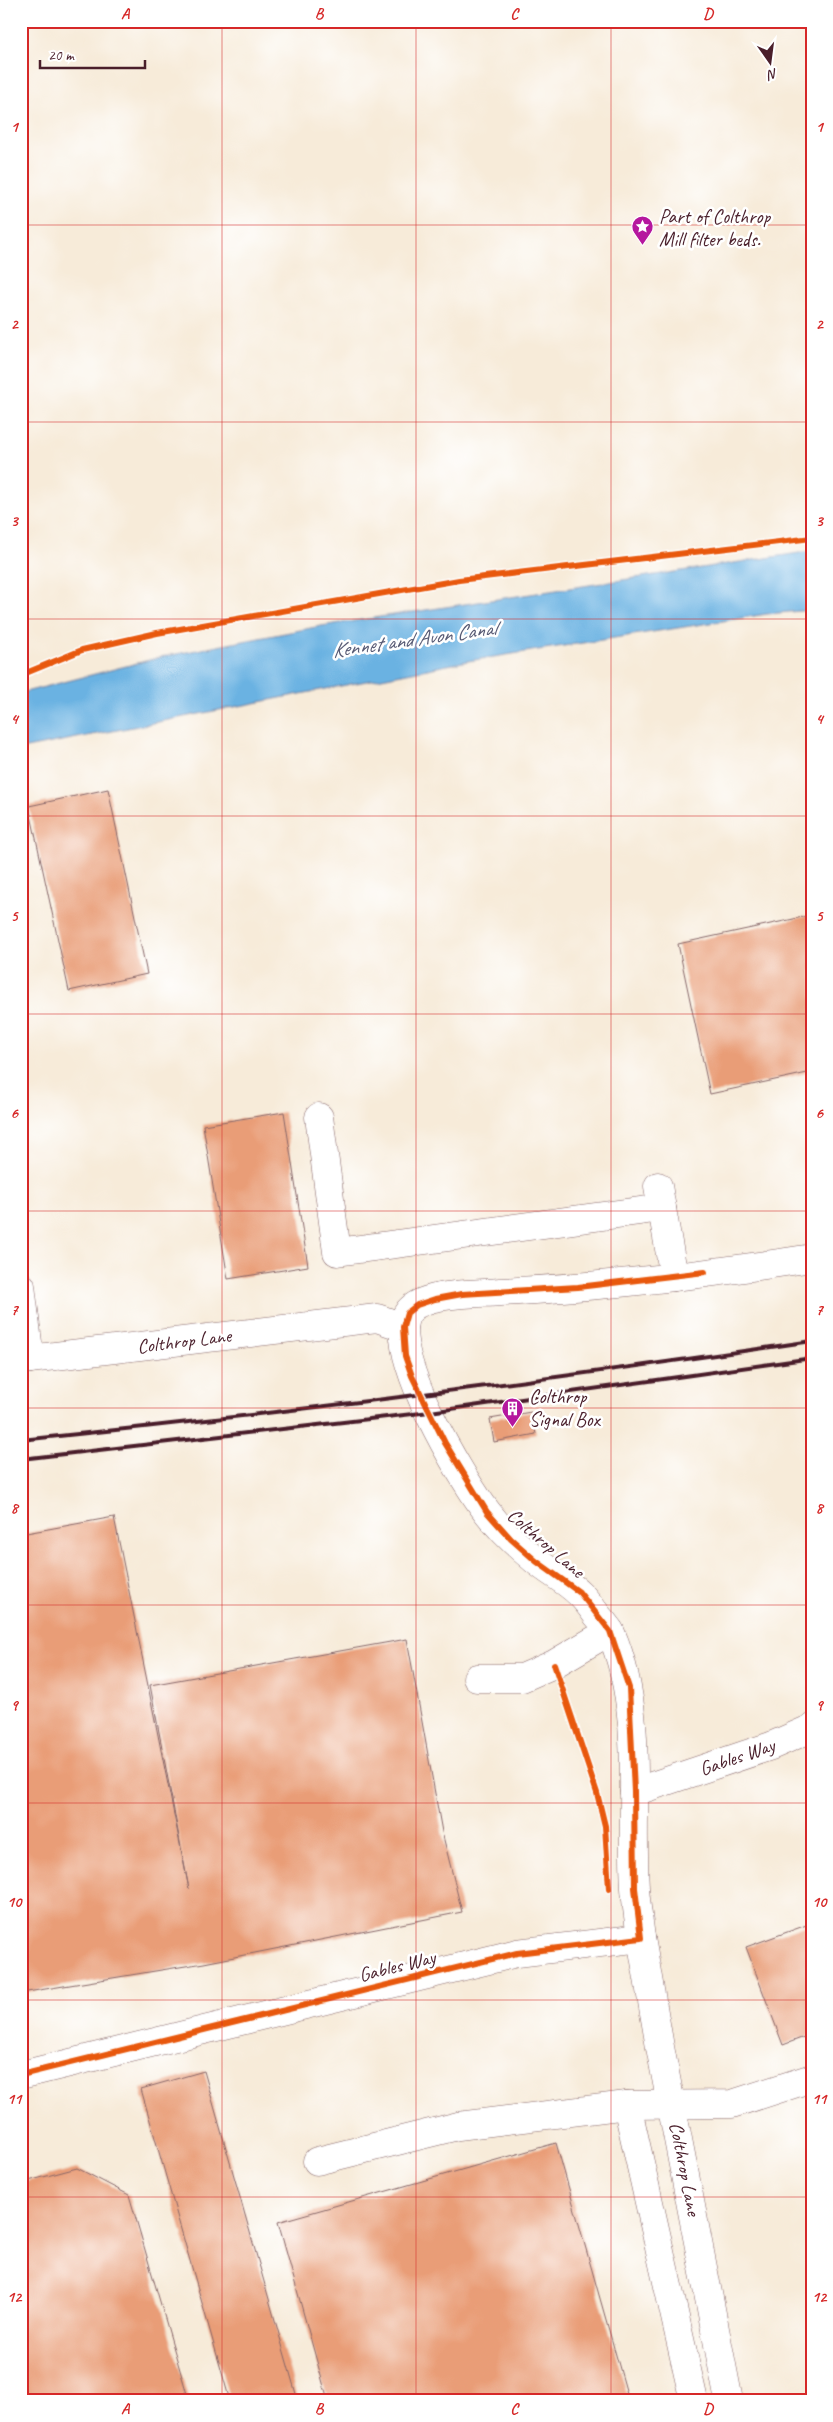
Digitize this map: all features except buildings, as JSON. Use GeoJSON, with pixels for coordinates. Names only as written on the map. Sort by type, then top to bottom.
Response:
{"type":"FeatureCollection","features":[{"type":"Feature","properties":{"kind":"street"},"geometry":{"type":"LineString","coordinates":[[319,1116],[337,1252],[660,1197],[674,1277]]}},
{"type":"Feature","properties":{"kind":"street"},"geometry":{"type":"LineString","coordinates":[[403,1327],[407,1313],[417,1305],[435,1298],[462,1294],[578,1287],[674,1277],[812,1258]]}},
{"type":"Feature","properties":{"kind":"street"},"geometry":{"type":"LineString","coordinates":[[21,1286],[26,1359]]}},
{"type":"Feature","properties":{"kind":"street","name":"Colthrop Lane"},"geometry":{"type":"LineString","coordinates":[[26,1359],[377,1318],[403,1327],[405,1356],[412,1376],[445,1443],[487,1512],[511,1539],[536,1561],[579,1592],[610,1631],[629,1688],[634,1792]]}},
{"type":"Feature","properties":{"kind":"street"},"geometry":{"type":"LineString","coordinates":[[477,1678],[522,1678],[554,1664],[610,1631]]}},
{"type":"Feature","properties":{"kind":"street","name":"Gables Way"},"geometry":{"type":"LineString","coordinates":[[634,1792],[771,1746],[812,1728]]}},
{"type":"Feature","properties":{"kind":"street"},"geometry":{"type":"LineString","coordinates":[[634,1792],[635,1888],[641,1938]]}},
{"type":"Feature","properties":{"kind":"street","name":"Colthrop Lane"},"geometry":{"type":"LineString","coordinates":[[641,1938],[729,2401]]}},
{"type":"Feature","properties":{"kind":"street","name":"Gables Way"},"geometry":{"type":"LineString","coordinates":[[21,2075],[518,1953],[641,1938]]}},
{"type":"Feature","properties":{"kind":"street"},"geometry":{"type":"LineString","coordinates":[[317,2161],[458,2126],[627,2105],[732,2104],[812,2078]]}},
{"type":"Feature","properties":{"kind":"street"},"geometry":{"type":"LineString","coordinates":[[627,2105],[694,2401]]}},
{"type":"Feature","properties":{"kind":"water","name":"Kennet and Avon Canal"},"geometry":{"type":"Polygon","coordinates":[[[812,551],[812,610],[767,614],[468,661],[21,749],[21,693],[161,657],[321,626],[812,551]]]}},
{"type":"Feature","properties":{"kind":"railway"},"geometry":{"type":"LineString","coordinates":[[21,1440],[417,1395],[812,1341]]}},
{"type":"Feature","properties":{"kind":"railway"},"geometry":{"type":"LineString","coordinates":[[21,1459],[430,1412],[812,1358]]}},
{"type":"Feature","properties":{"kind":"cycle path"},"geometry":{"type":"LineString","coordinates":[[21,675],[82,650],[157,633],[459,580],[812,538]]}},
{"type":"Feature","properties":{"kind":"cycle path"},"geometry":{"type":"LineString","coordinates":[[21,2075],[517,1953],[641,1938],[635,1888],[634,1792],[629,1688],[610,1631],[579,1592],[536,1561],[511,1539],[487,1512],[445,1443],[412,1376],[405,1356],[403,1327],[407,1313],[417,1305],[435,1299],[462,1294],[578,1287],[705,1272]]}},
{"type":"Feature","properties":{"kind":"cycle path"},"geometry":{"type":"LineString","coordinates":[[554,1664],[597,1793],[605,1826],[609,1889]]}},
{"type":"Feature","properties":{"kind":"place","name":"Part of Colthrop Mill filter beds."},"geometry":{"type":"Point","coordinates":[643,246]}},
{"type":"Feature","properties":{"kind":"place","name":"Colthrop Signal Box"},"geometry":{"type":"Point","coordinates":[513,1427]}}]}
